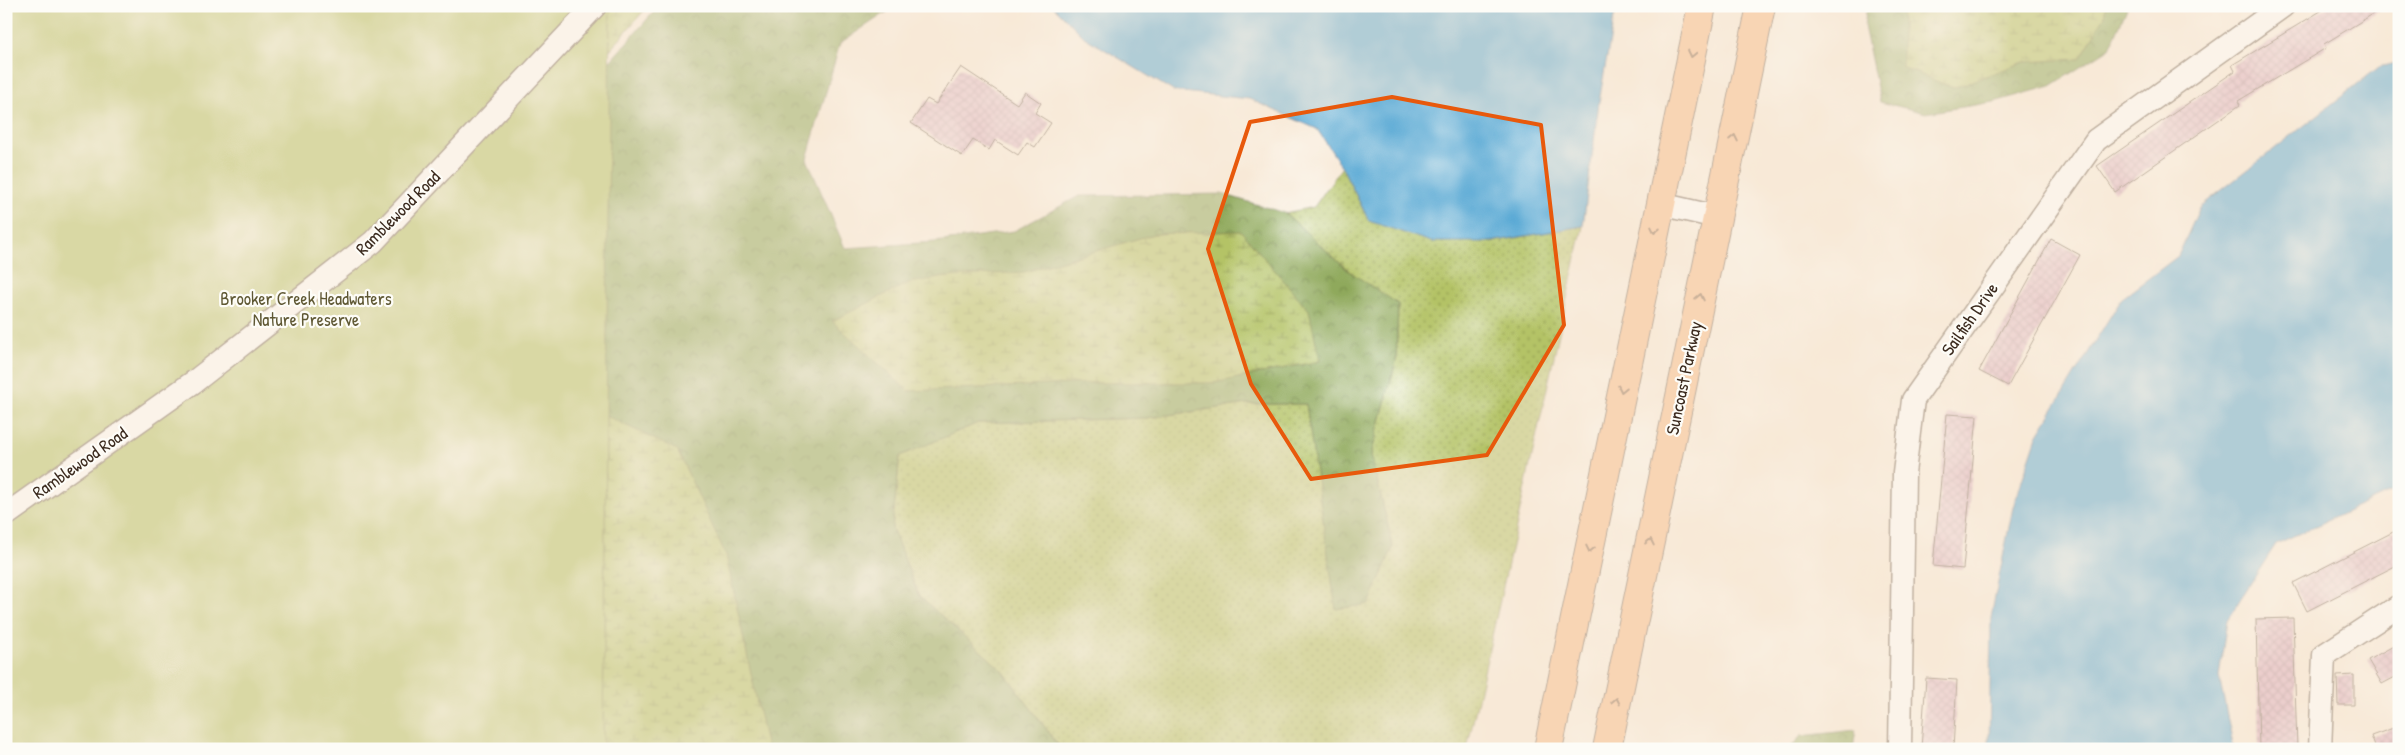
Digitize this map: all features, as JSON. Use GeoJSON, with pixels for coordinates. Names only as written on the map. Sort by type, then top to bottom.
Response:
{"type":"FeatureCollection","features":[{"type":"Feature","properties":{"kind":"highway"},"geometry":{"type":"LineString","coordinates":[[1548,749],[1702,6]]}},
{"type":"Feature","properties":{"kind":"highway","name":"Suncoast Parkway"},"geometry":{"type":"LineString","coordinates":[[1607,749],[1761,6]]}},
{"type":"Feature","properties":{"kind":"street","name":"Ramblewood Road"},"geometry":{"type":"LineString","coordinates":[[6,515],[196,381],[373,242],[595,6]]}},
{"type":"Feature","properties":{"kind":"street","name":"Sailfish Drive"},"geometry":{"type":"LineString","coordinates":[[1900,749],[1904,473],[1913,400],[2096,140],[2283,6]]}},
{"type":"Feature","properties":{"kind":"street"},"geometry":{"type":"LineString","coordinates":[[1660,204],[1717,217]]}},
{"type":"Feature","properties":{"kind":"street"},"geometry":{"type":"LineString","coordinates":[[2320,749],[2324,655],[2399,606]]}},
{"type":"Feature","properties":{"kind":"highlighted area"},"geometry":{"type":"Polygon","coordinates":[[[1392,97],[1541,125],[1564,325],[1487,455],[1311,479],[1251,384],[1208,249],[1250,122],[1392,97]]]}},
{"type":"Feature","properties":{"kind":"green space","name":"Brooker Creek Headwaters Nature Preserve"},"geometry":{"type":"Polygon","coordinates":[[[6,6],[610,6],[603,749],[6,749],[6,6]]]}},
{"type":"Feature","properties":{"kind":"green space"},"geometry":{"type":"Polygon","coordinates":[[[608,6],[648,6],[610,50],[597,39],[608,6]]]}},
{"type":"Feature","properties":{"kind":"green space"},"geometry":{"type":"Polygon","coordinates":[[[659,6],[896,6],[840,43],[807,159],[845,248],[935,242],[1014,231],[1079,196],[1222,194],[1285,213],[1350,272],[1398,304],[1396,361],[1371,455],[1393,547],[1369,604],[1336,609],[1306,404],[1247,404],[1146,418],[978,423],[900,456],[892,528],[919,596],[1003,671],[1061,749],[6,749],[6,552],[536,164],[612,59],[659,6]]]}},
{"type":"Feature","properties":{"kind":"green space"},"geometry":{"type":"Polygon","coordinates":[[[1867,6],[2128,6],[2110,48],[2051,86],[1994,102],[1926,113],[1880,102],[1864,26],[1867,6]]]}},
{"type":"Feature","properties":{"kind":"green space"},"geometry":{"type":"Polygon","coordinates":[[[1902,6],[2105,6],[2105,16],[2080,59],[2024,62],[1953,88],[1902,67],[1902,6]]]}},
{"type":"Feature","properties":{"kind":"green space"},"geometry":{"type":"Polygon","coordinates":[[[1342,167],[1369,221],[1491,242],[1583,226],[1467,749],[1061,749],[1003,671],[919,596],[892,528],[900,455],[978,423],[1146,418],[1247,404],[1306,404],[1314,455],[1393,547],[1371,455],[1396,361],[1398,305],[1350,272],[1285,213],[1314,207],[1342,167]]]}},
{"type":"Feature","properties":{"kind":"green space"},"geometry":{"type":"Polygon","coordinates":[[[1241,231],[1309,310],[1320,361],[1214,383],[1095,383],[908,391],[832,321],[908,283],[946,277],[1024,272],[1154,234],[1241,231]]]}},
{"type":"Feature","properties":{"kind":"green space"},"geometry":{"type":"Polygon","coordinates":[[[588,407],[677,450],[726,555],[767,749],[406,749],[588,407]]]}},
{"type":"Feature","properties":{"kind":"green space"},"geometry":{"type":"Polygon","coordinates":[[[1856,730],[1853,749],[1789,749],[1801,736],[1856,730]]]}},
{"type":"Feature","properties":{"kind":"water"},"geometry":{"type":"Polygon","coordinates":[[[1053,6],[1616,6],[1599,102],[1583,226],[1491,242],[1431,242],[1369,221],[1342,167],[1317,129],[1249,99],[1173,91],[1084,37],[1053,6]]]}},
{"type":"Feature","properties":{"kind":"water"},"geometry":{"type":"Polygon","coordinates":[[[2399,62],[2399,488],[2276,544],[2227,620],[2219,676],[2234,749],[1989,749],[1991,617],[2013,507],[2037,436],[2121,299],[2178,256],[2200,207],[2379,67],[2399,62]]]}},
{"type":"Feature","properties":{"kind":"building"},"geometry":{"type":"Polygon","coordinates":[[[2329,6],[2386,6],[2324,44],[2326,48],[2238,101],[2240,105],[2115,192],[2097,166],[2235,71],[2232,65],[2329,6]]]}},
{"type":"Feature","properties":{"kind":"building"},"geometry":{"type":"Polygon","coordinates":[[[961,67],[1017,104],[1025,92],[1041,103],[1035,113],[1051,123],[1035,147],[1027,142],[1018,155],[995,140],[989,150],[973,140],[962,156],[911,123],[927,99],[936,104],[961,67]]]}},
{"type":"Feature","properties":{"kind":"building"},"geometry":{"type":"Polygon","coordinates":[[[2051,239],[2080,255],[2008,386],[1979,371],[2051,239]]]}},
{"type":"Feature","properties":{"kind":"building"},"geometry":{"type":"Polygon","coordinates":[[[1947,414],[1977,416],[1963,569],[1933,566],[1947,414]]]}},
{"type":"Feature","properties":{"kind":"building"},"geometry":{"type":"Polygon","coordinates":[[[2399,529],[2399,564],[2307,611],[2293,583],[2399,529]]]}},
{"type":"Feature","properties":{"kind":"building"},"geometry":{"type":"Polygon","coordinates":[[[2293,618],[2297,749],[2259,749],[2256,619],[2293,618]]]}},
{"type":"Feature","properties":{"kind":"building"},"geometry":{"type":"Polygon","coordinates":[[[2399,643],[2399,675],[2382,684],[2368,660],[2399,643]]]}},
{"type":"Feature","properties":{"kind":"building"},"geometry":{"type":"Polygon","coordinates":[[[2354,675],[2354,705],[2338,705],[2337,676],[2354,675]]]}},
{"type":"Feature","properties":{"kind":"building"},"geometry":{"type":"Polygon","coordinates":[[[1926,678],[1957,680],[1953,749],[1921,749],[1926,678]]]}},
{"type":"Feature","properties":{"kind":"building"},"geometry":{"type":"Polygon","coordinates":[[[2399,726],[2399,749],[2376,749],[2371,736],[2399,726]]]}}]}
